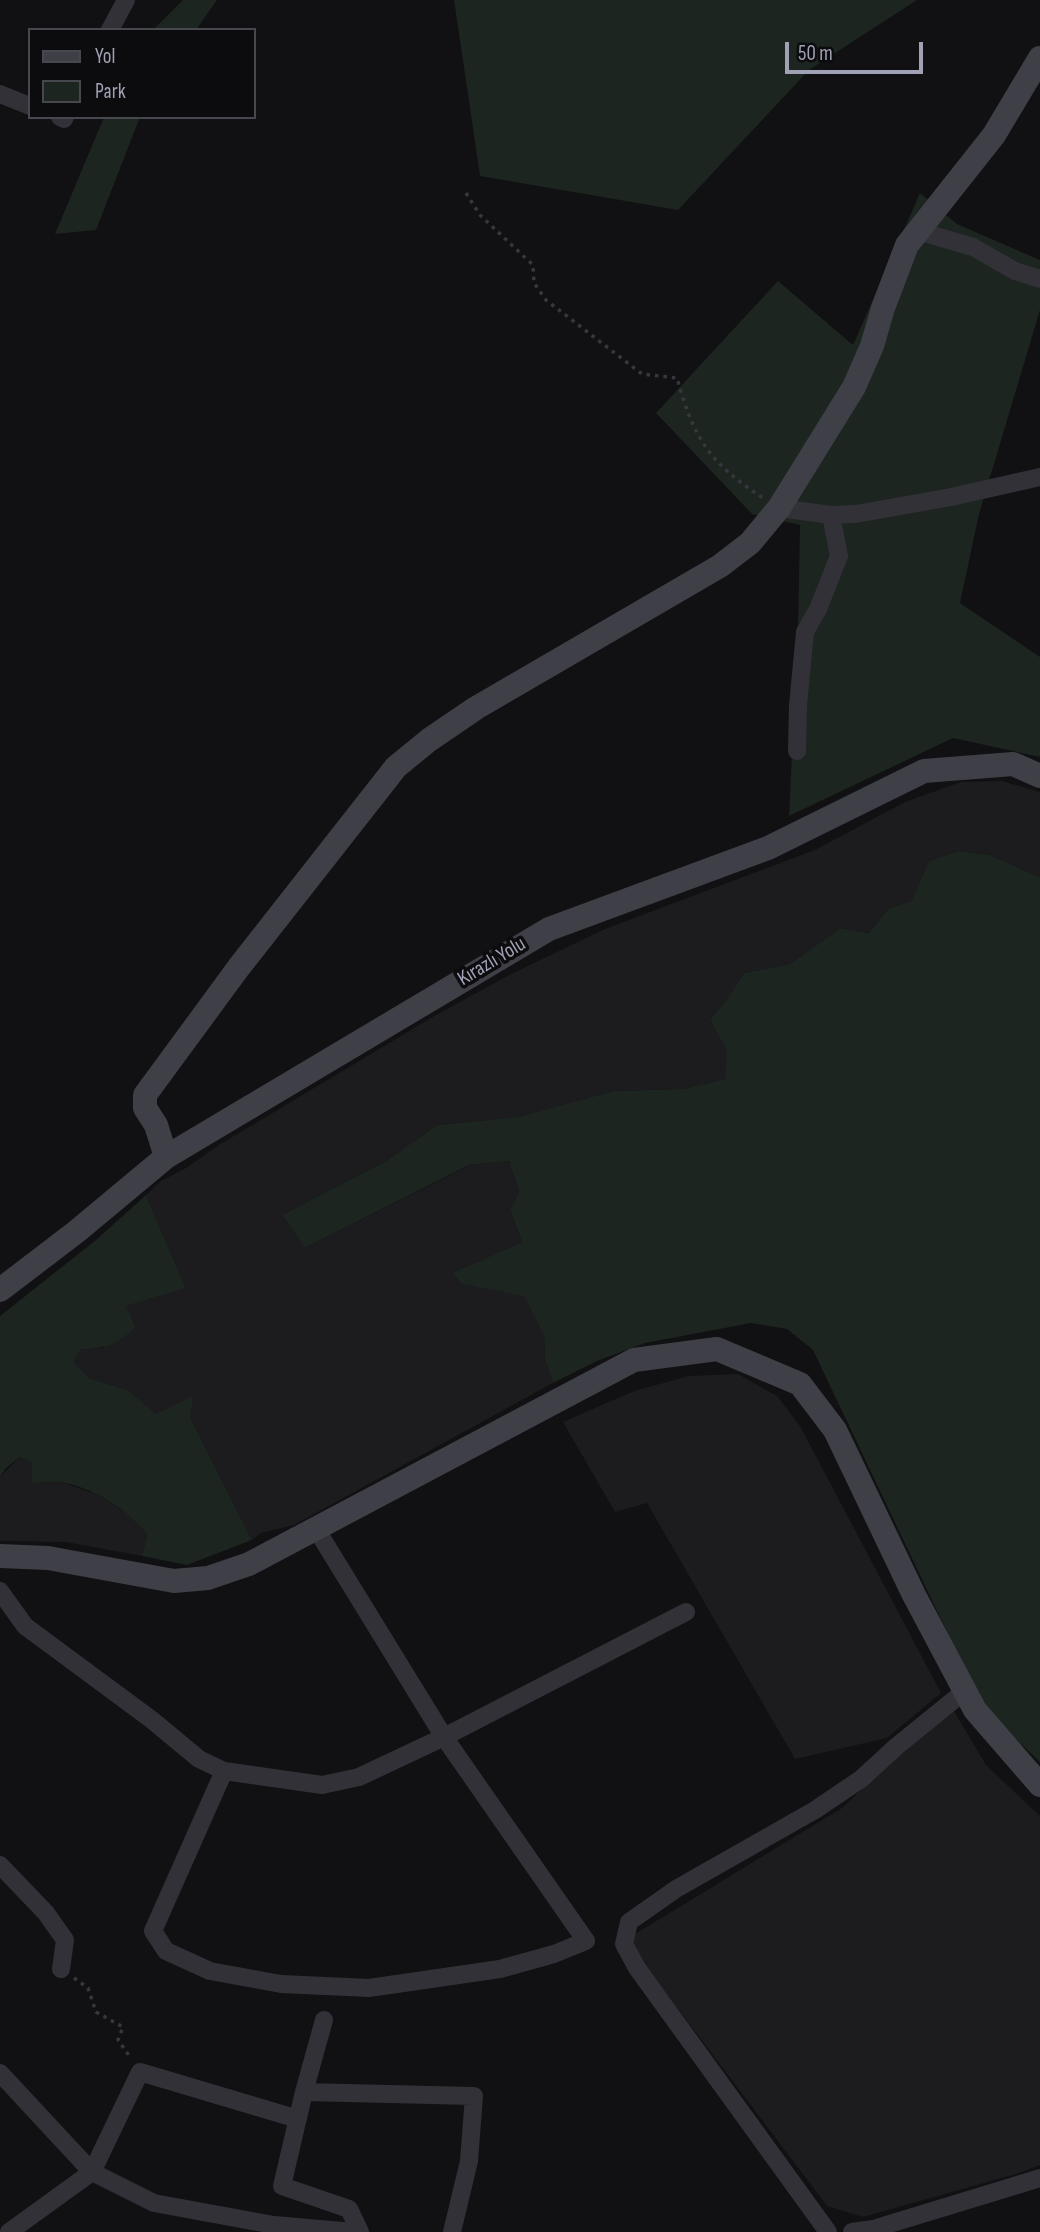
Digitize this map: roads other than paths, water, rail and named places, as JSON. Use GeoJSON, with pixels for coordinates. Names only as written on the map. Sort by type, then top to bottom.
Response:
{"type":"FeatureCollection","features":[{"type":"Feature","properties":{"kind":"street"},"geometry":{"type":"LineString","coordinates":[[111,28],[126,0]]}},
{"type":"Feature","properties":{"kind":"street"},"geometry":{"type":"LineString","coordinates":[[166,1157],[156,1125],[145,1108],[145,1095],[239,967],[397,767],[429,740],[476,708],[720,566],[750,543],[779,508],[854,387],[872,346],[907,245],[994,135],[1040,58]]}},
{"type":"Feature","properties":{"kind":"street"},"geometry":{"type":"LineString","coordinates":[[0,94],[28,105]]}},
{"type":"Feature","properties":{"kind":"street"},"geometry":{"type":"LineString","coordinates":[[918,231],[973,247],[1015,271],[1040,279]]}},
{"type":"Feature","properties":{"kind":"street"},"geometry":{"type":"LineString","coordinates":[[779,508],[831,515],[856,514],[1040,477]]}},
{"type":"Feature","properties":{"kind":"street"},"geometry":{"type":"LineString","coordinates":[[797,751],[804,632],[818,609],[839,556],[831,515]]}},
{"type":"Feature","properties":{"kind":"street","name":"Kırazlı Yolu"},"geometry":{"type":"LineString","coordinates":[[0,1290],[76,1232],[166,1157],[549,929],[768,848],[924,771],[1013,764],[1040,776]]}},
{"type":"Feature","properties":{"kind":"street"},"geometry":{"type":"LineString","coordinates":[[0,1556],[48,1558],[174,1581],[208,1578],[248,1564],[634,1360],[717,1349],[800,1384],[835,1430],[914,1595],[975,1710],[1040,1785]]}},
{"type":"Feature","properties":{"kind":"street"},"geometry":{"type":"LineString","coordinates":[[224,1771],[153,1931],[166,1951],[210,1971],[281,1984],[369,1988],[500,1969],[554,1954],[586,1941],[444,1737],[315,1527]]}},
{"type":"Feature","properties":{"kind":"street"},"geometry":{"type":"LineString","coordinates":[[0,1591],[25,1626],[152,1720],[199,1759],[224,1771],[322,1785],[359,1777],[444,1737],[686,1612]]}},
{"type":"Feature","properties":{"kind":"street"},"geometry":{"type":"LineString","coordinates":[[828,2232],[637,1968],[624,1944],[629,1923],[676,1889],[815,1810],[861,1779],[966,1690]]}},
{"type":"Feature","properties":{"kind":"street"},"geometry":{"type":"LineString","coordinates":[[0,1865],[46,1913],[65,1940],[61,1969]]}},
{"type":"Feature","properties":{"kind":"street"},"geometry":{"type":"LineString","coordinates":[[324,2020],[282,2186],[349,2209],[360,2232]]}},
{"type":"Feature","properties":{"kind":"street"},"geometry":{"type":"LineString","coordinates":[[9,2232],[92,2172],[139,2072],[298,2119]]}},
{"type":"Feature","properties":{"kind":"street"},"geometry":{"type":"LineString","coordinates":[[0,2073],[92,2172],[154,2203],[274,2225],[354,2232]]}},
{"type":"Feature","properties":{"kind":"street"},"geometry":{"type":"LineString","coordinates":[[304,2092],[474,2096],[468,2161],[452,2232]]}},
{"type":"Feature","properties":{"kind":"street"},"geometry":{"type":"LineString","coordinates":[[852,2232],[873,2229],[1040,2179]]}}]}
